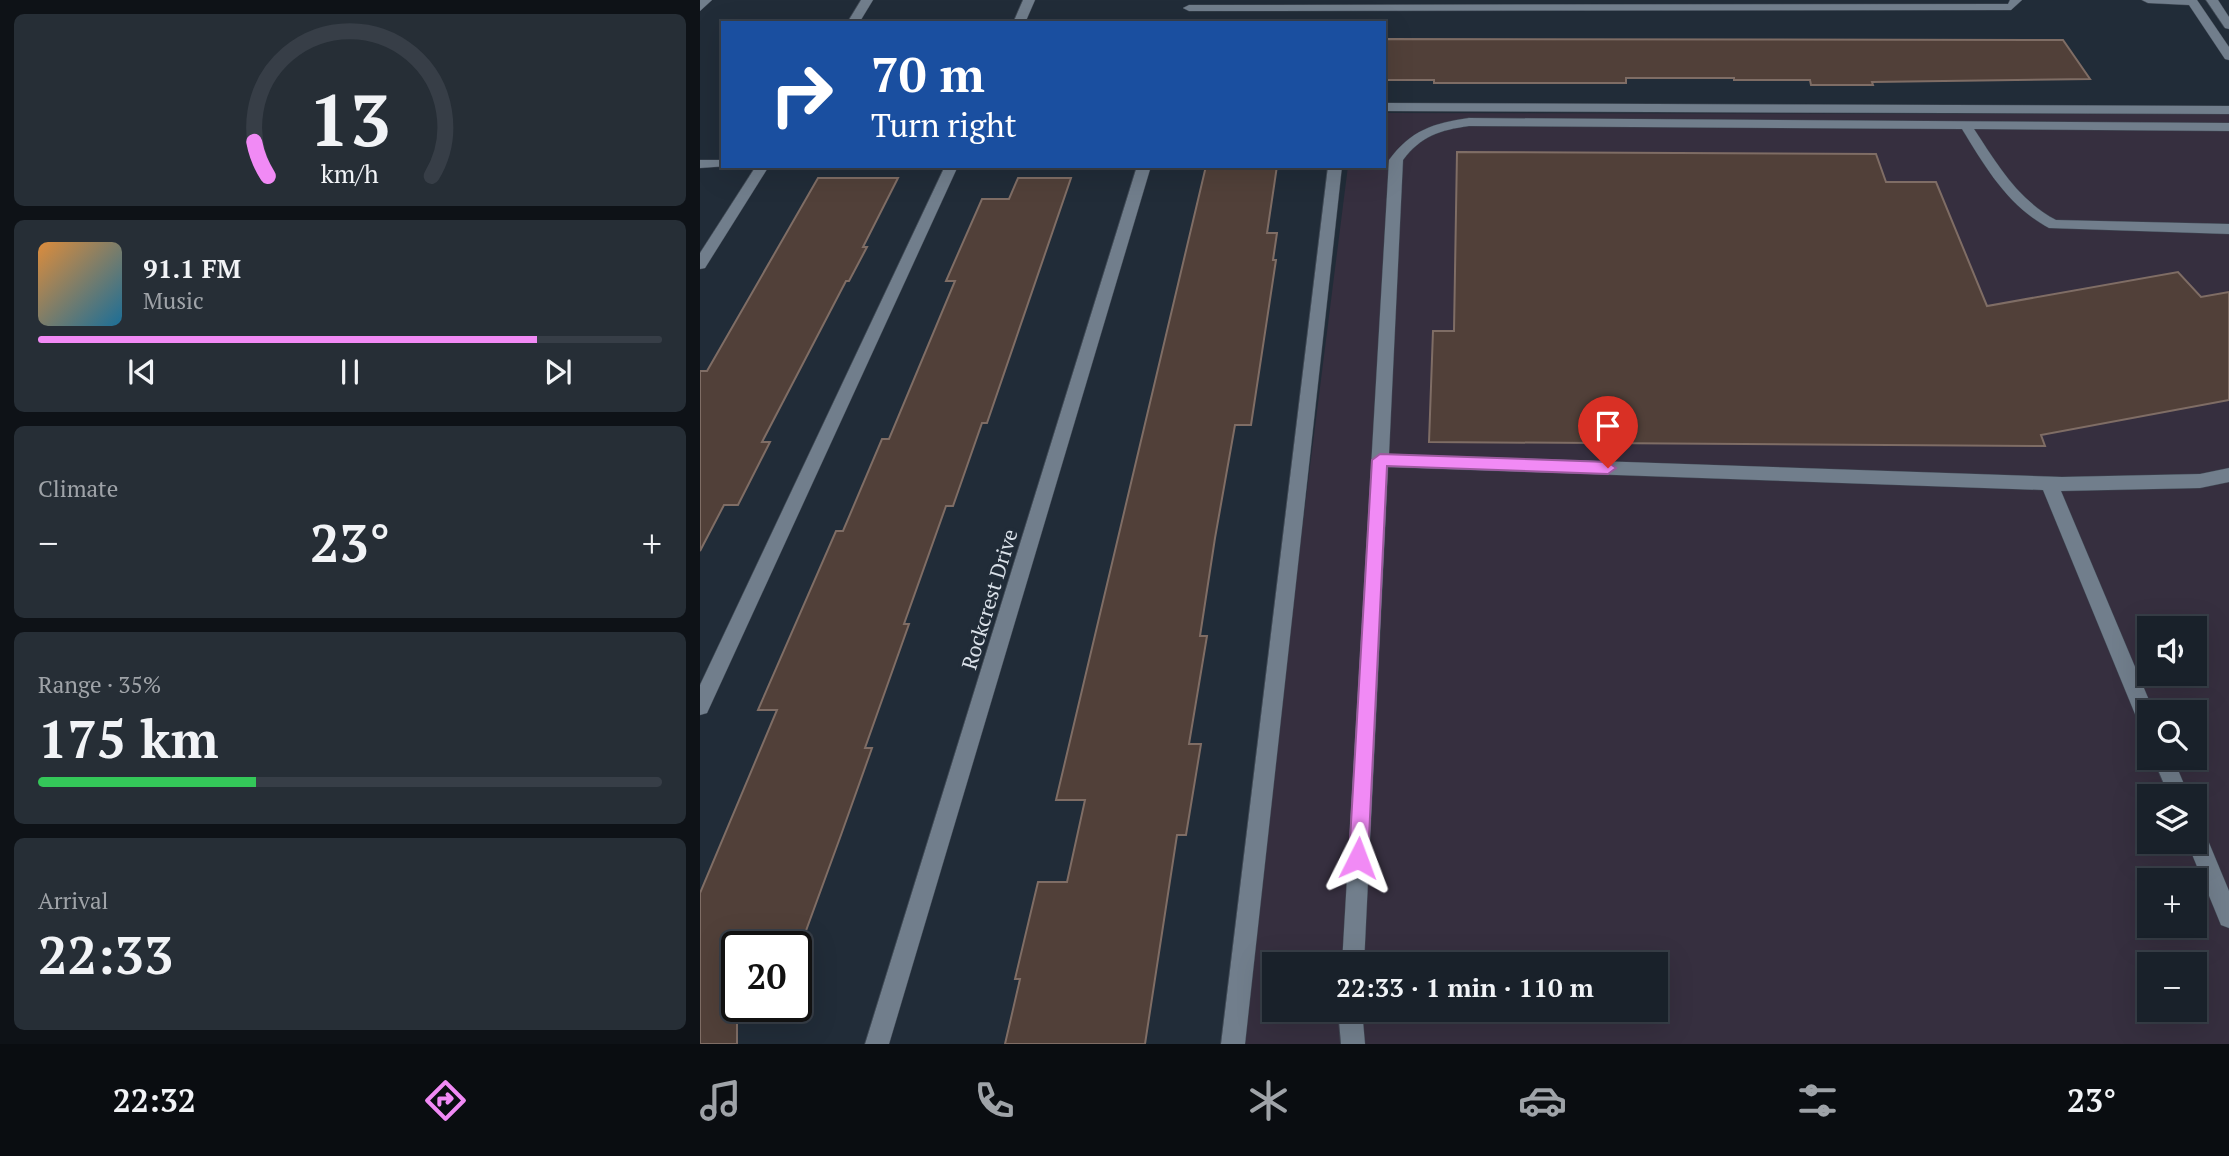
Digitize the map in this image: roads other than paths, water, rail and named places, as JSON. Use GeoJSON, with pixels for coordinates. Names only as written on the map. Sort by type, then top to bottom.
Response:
{"type":"FeatureCollection","features":[{"type":"Feature","properties":{"kind":"street"},"geometry":{"type":"LineString","coordinates":[[700,8],[706,0]]}},
{"type":"Feature","properties":{"kind":"street"},"geometry":{"type":"LineString","coordinates":[[854,21],[867,0]]}},
{"type":"Feature","properties":{"kind":"street"},"geometry":{"type":"LineString","coordinates":[[1020,21],[1029,0]]}},
{"type":"Feature","properties":{"kind":"street"},"geometry":{"type":"LineString","coordinates":[[1186,21],[1190,4],[2011,7],[2016,0]]}},
{"type":"Feature","properties":{"kind":"street"},"geometry":{"type":"LineString","coordinates":[[2148,0],[2192,1],[2229,56]]}},
{"type":"Feature","properties":{"kind":"street"},"geometry":{"type":"LineString","coordinates":[[2212,0],[2229,26]]}},
{"type":"Feature","properties":{"kind":"street"},"geometry":{"type":"LineString","coordinates":[[1351,21],[1353,6]]}},
{"type":"Feature","properties":{"kind":"street"},"geometry":{"type":"LineString","coordinates":[[1386,107],[2229,110]]}},
{"type":"Feature","properties":{"kind":"street"},"geometry":{"type":"LineString","coordinates":[[1354,952],[1396,160],[1408,144],[1432,127],[1469,122],[2229,127]]}},
{"type":"Feature","properties":{"kind":"street"},"geometry":{"type":"LineString","coordinates":[[1966,126],[2004,183],[2039,219],[2054,225],[2229,229]]}},
{"type":"Feature","properties":{"kind":"street"},"geometry":{"type":"LineString","coordinates":[[700,164],[721,164]]}},
{"type":"Feature","properties":{"kind":"street"},"geometry":{"type":"LineString","coordinates":[[700,264],[762,168]]}},
{"type":"Feature","properties":{"kind":"street"},"geometry":{"type":"LineString","coordinates":[[700,706],[951,168]]}},
{"type":"Feature","properties":{"kind":"street","name":"Rockcrest Drive"},"geometry":{"type":"LineString","coordinates":[[877,1044],[1142,168]]}},
{"type":"Feature","properties":{"kind":"street"},"geometry":{"type":"LineString","coordinates":[[1233,1044],[1335,168]]}},
{"type":"Feature","properties":{"kind":"street"},"geometry":{"type":"LineString","coordinates":[[1380,460],[2049,483],[2200,481],[2229,475]]}},
{"type":"Feature","properties":{"kind":"street"},"geometry":{"type":"LineString","coordinates":[[2049,483],[2139,700]]}},
{"type":"Feature","properties":{"kind":"street"},"geometry":{"type":"LineString","coordinates":[[2202,854],[2229,917]]}},
{"type":"Feature","properties":{"kind":"street"},"geometry":{"type":"LineString","coordinates":[[1351,1022],[1353,1044]]}}]}
